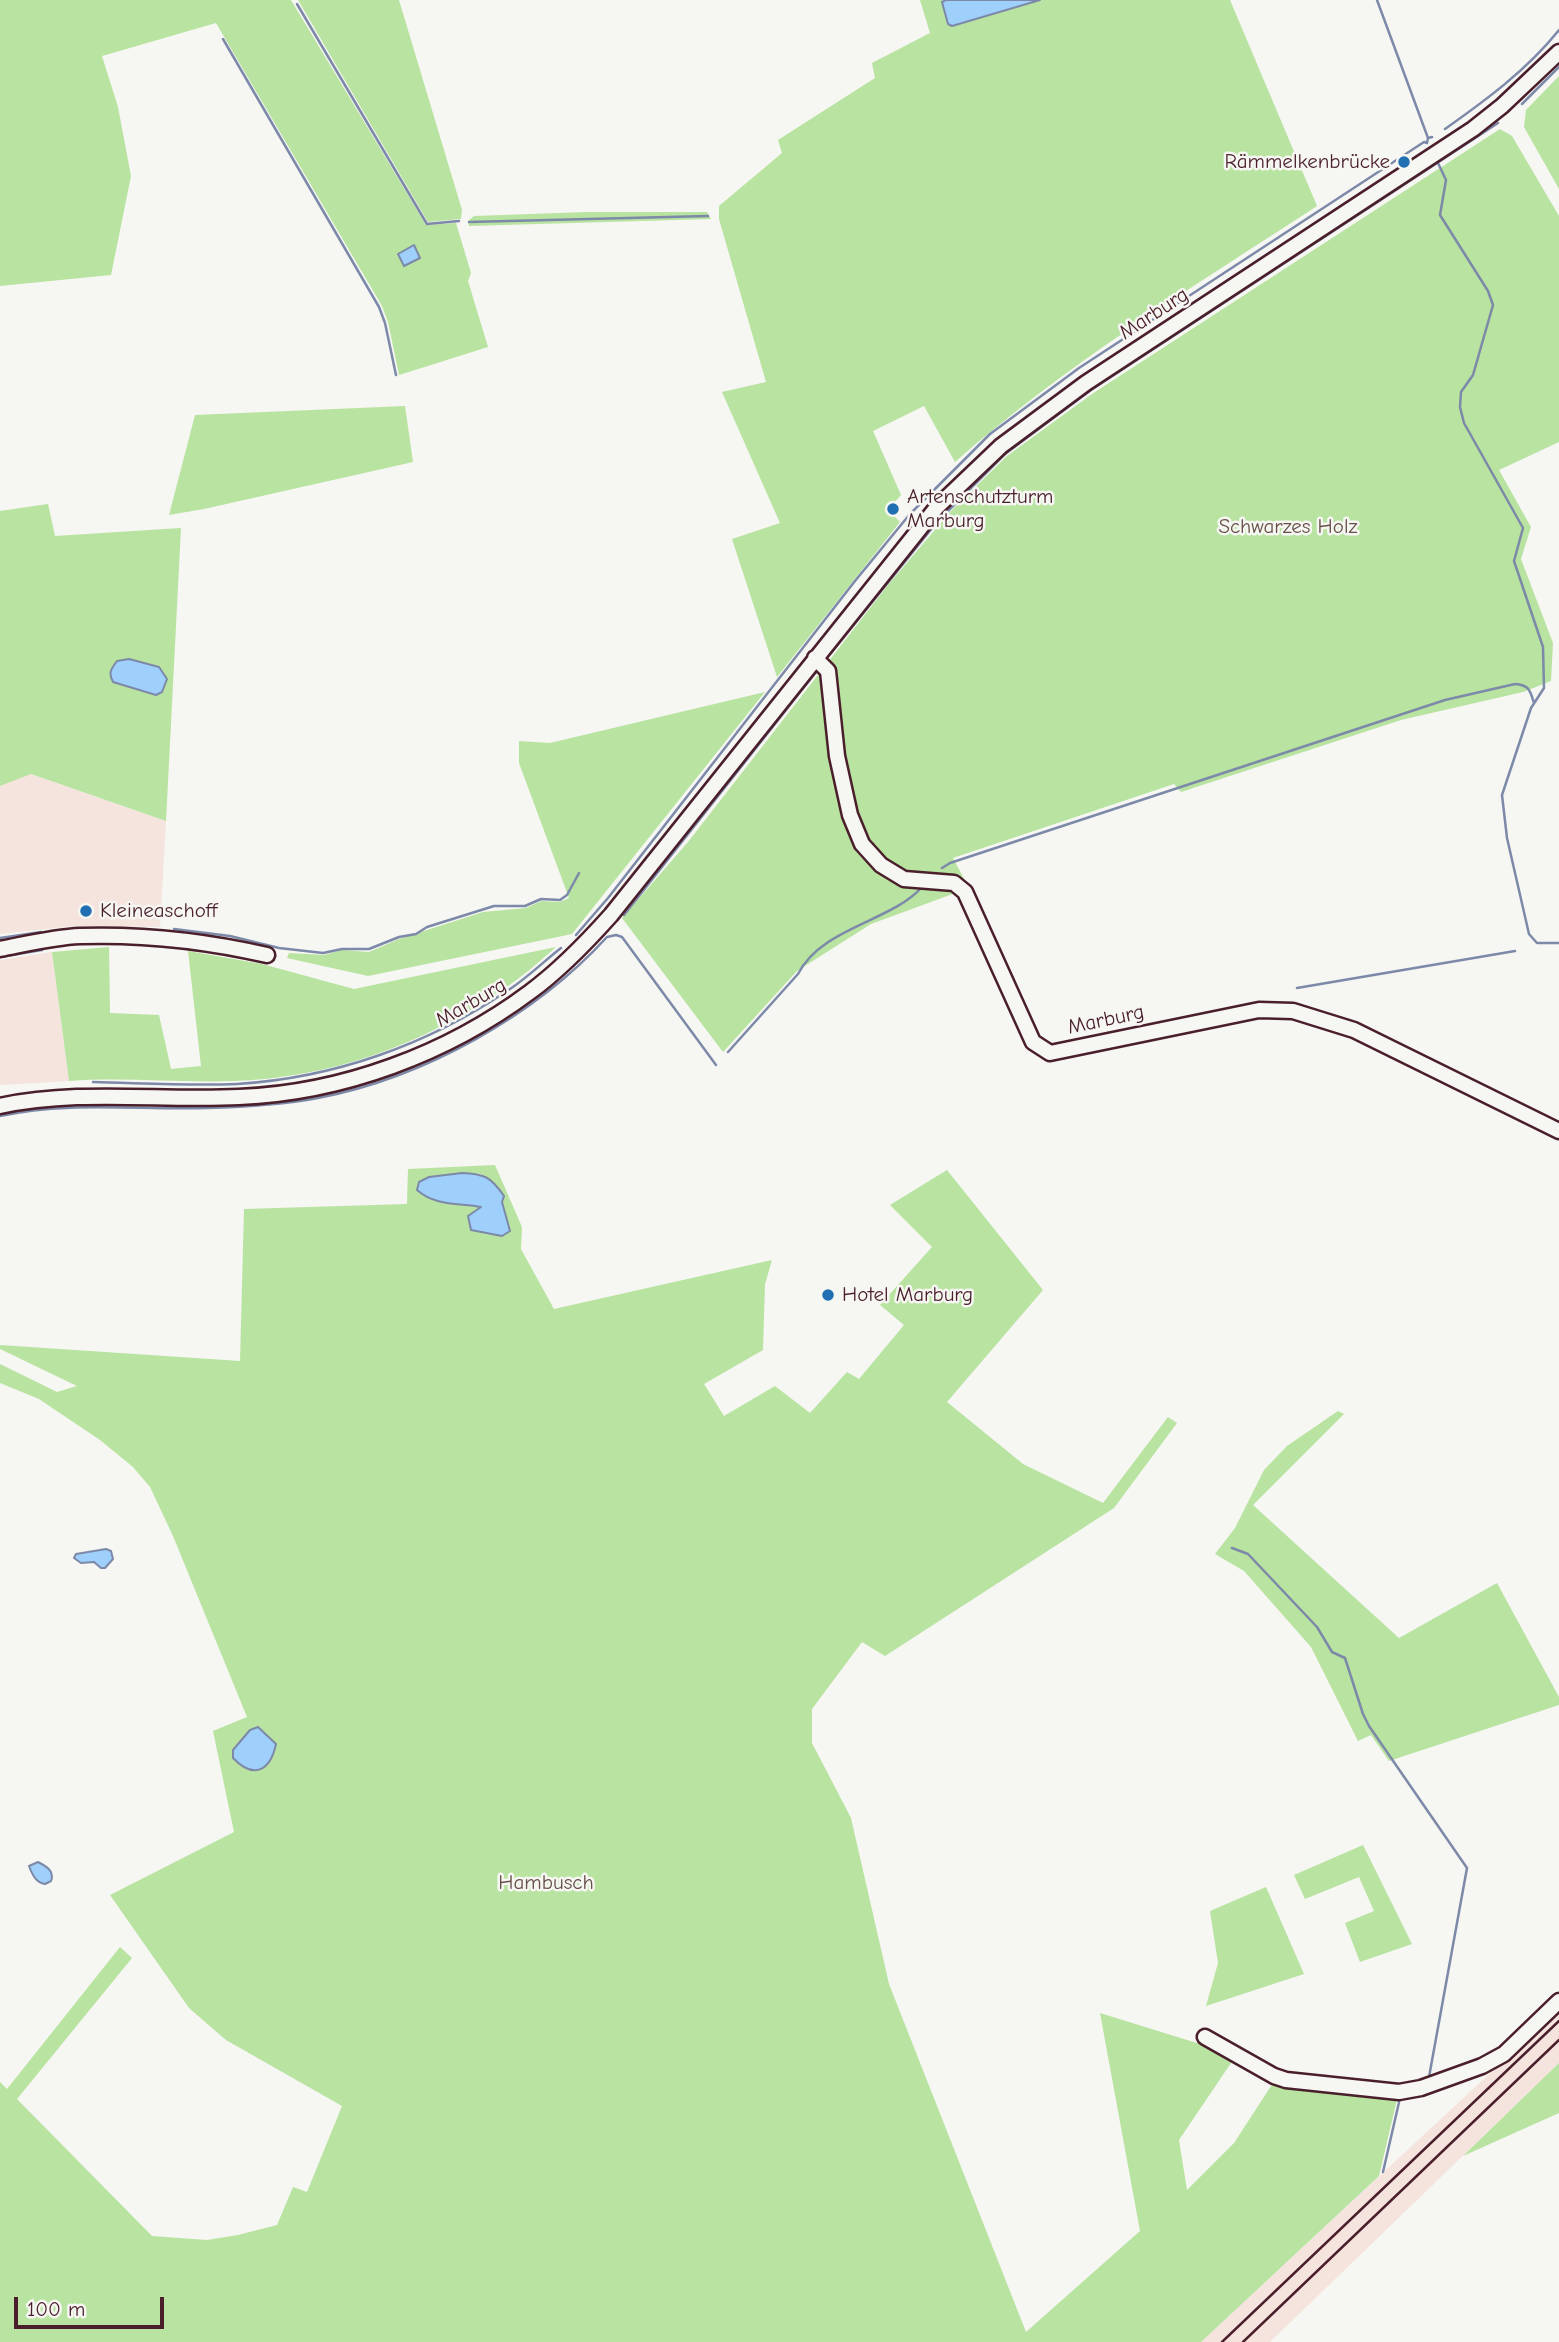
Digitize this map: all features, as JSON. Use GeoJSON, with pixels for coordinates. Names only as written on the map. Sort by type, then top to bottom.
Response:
{"type":"FeatureCollection","features":[{"type":"Feature","properties":{"kind":"street","name":"Marburg"},"geometry":{"type":"LineString","coordinates":[[0,1106],[31,1100],[92,1096],[239,1097],[314,1088],[366,1075],[423,1054],[473,1029],[530,993],[580,949],[636,884],[937,507],[1001,446],[1086,383],[1473,129],[1502,106],[1559,52]]}},
{"type":"Feature","properties":{"kind":"street","name":"Marburg"},"geometry":{"type":"LineString","coordinates":[[815,658],[828,671],[837,756],[850,815],[862,844],[881,866],[904,879],[954,883],[965,892],[1033,1042],[1041,1049],[1050,1054],[1259,1010],[1293,1012],[1354,1030],[1559,1131]]}},
{"type":"Feature","properties":{"kind":"street"},"geometry":{"type":"LineString","coordinates":[[0,949],[78,936],[165,938],[232,947],[267,955]]}},
{"type":"Feature","properties":{"kind":"street"},"geometry":{"type":"LineString","coordinates":[[1205,2037],[1286,2080],[1399,2092],[1420,2088],[1482,2066],[1504,2054],[1559,2001]]}},
{"type":"Feature","properties":{"kind":"shaded area"},"geometry":{"type":"Polygon","coordinates":[[[30,774],[166,821],[160,927],[74,926],[0,934],[0,786],[30,774]]]}},
{"type":"Feature","properties":{"kind":"shaded area"},"geometry":{"type":"Polygon","coordinates":[[[52,952],[69,1081],[0,1085],[0,960],[52,952]]]}},
{"type":"Feature","properties":{"kind":"shaded area"},"geometry":{"type":"Polygon","coordinates":[[[1559,2009],[1559,2063],[1270,2342],[1201,2342],[1559,2009]]]}},
{"type":"Feature","properties":{"kind":"green space"},"geometry":{"type":"Polygon","coordinates":[[[0,0],[291,0],[426,225],[456,223],[471,273],[468,281],[488,347],[399,375],[382,306],[216,23],[102,56],[118,107],[131,176],[111,275],[0,286],[0,0]]]}},
{"type":"Feature","properties":{"kind":"green space"},"geometry":{"type":"Polygon","coordinates":[[[298,0],[399,0],[462,210],[461,219],[428,222],[298,0]]]}},
{"type":"Feature","properties":{"kind":"green space"},"geometry":{"type":"Polygon","coordinates":[[[920,0],[1230,0],[1317,206],[1086,359],[997,426],[955,462],[924,406],[873,431],[901,495],[888,510],[900,522],[777,677],[732,539],[780,523],[722,392],[766,382],[719,219],[719,206],[782,153],[778,140],[875,78],[872,63],[930,33],[920,0]]]}},
{"type":"Feature","properties":{"kind":"green space"},"geometry":{"type":"Polygon","coordinates":[[[1559,76],[1559,189],[1524,127],[1526,110],[1559,76]]]}},
{"type":"Feature","properties":{"kind":"green space","name":"Schwarzes Holz"},"geometry":{"type":"Polygon","coordinates":[[[1500,129],[1512,136],[1559,216],[1559,442],[1499,470],[1531,527],[1521,559],[1553,643],[1551,681],[1523,692],[1401,720],[1181,792],[1174,784],[953,858],[969,888],[871,924],[797,971],[723,1052],[622,918],[688,842],[888,585],[951,511],[1007,456],[1092,394],[1500,129]]]}},
{"type":"Feature","properties":{"kind":"green space"},"geometry":{"type":"Polygon","coordinates":[[[707,212],[711,219],[469,226],[468,221],[474,216],[707,212]]]}},
{"type":"Feature","properties":{"kind":"green space"},"geometry":{"type":"Polygon","coordinates":[[[405,406],[413,462],[169,515],[195,415],[405,406]]]}},
{"type":"Feature","properties":{"kind":"green space"},"geometry":{"type":"Polygon","coordinates":[[[48,504],[55,536],[181,528],[166,821],[31,774],[0,786],[0,511],[48,504]]]}},
{"type":"Feature","properties":{"kind":"green space"},"geometry":{"type":"Polygon","coordinates":[[[765,692],[572,934],[368,976],[287,958],[289,953],[324,955],[342,950],[369,952],[399,939],[483,912],[526,908],[541,901],[560,902],[569,898],[519,763],[519,741],[550,743],[765,692]]]}},
{"type":"Feature","properties":{"kind":"green space"},"geometry":{"type":"Polygon","coordinates":[[[109,947],[110,1013],[159,1015],[171,1069],[201,1066],[188,951],[262,964],[354,989],[556,947],[509,985],[441,1027],[375,1055],[340,1065],[305,1073],[234,1081],[69,1081],[52,952],[109,947]]]}},
{"type":"Feature","properties":{"kind":"green space","name":"Hambusch"},"geometry":{"type":"Polygon","coordinates":[[[495,1165],[522,1227],[521,1249],[554,1309],[772,1260],[765,1284],[763,1350],[704,1384],[724,1416],[775,1386],[810,1413],[847,1372],[859,1379],[904,1325],[880,1305],[932,1247],[890,1205],[947,1170],[1043,1290],[947,1402],[1023,1464],[1103,1503],[1168,1417],[1177,1423],[1114,1508],[885,1656],[862,1642],[812,1709],[812,1743],[851,1818],[889,1984],[1026,2332],[1140,2231],[1100,2013],[1200,2044],[1233,2060],[1179,2140],[1187,2190],[1234,2143],[1273,2083],[1398,2095],[1379,2176],[1201,2342],[0,2342],[0,2082],[7,2089],[120,1947],[132,1958],[17,2099],[152,2236],[207,2240],[277,2225],[293,2187],[307,2192],[342,2106],[226,2040],[189,2008],[110,1895],[234,1832],[213,1731],[247,1717],[173,1536],[150,1487],[133,1467],[100,1440],[39,1399],[0,1383],[0,1364],[57,1392],[77,1386],[0,1349],[0,1345],[240,1361],[244,1209],[407,1204],[408,1169],[495,1165]],[[481,1174],[429,1177],[418,1182],[417,1190],[439,1201],[482,1207],[468,1216],[487,1235],[481,1174]]]}},
{"type":"Feature","properties":{"kind":"green space"},"geometry":{"type":"Polygon","coordinates":[[[1338,1411],[1344,1414],[1253,1505],[1399,1638],[1497,1583],[1559,1697],[1559,1705],[1389,1761],[1371,1735],[1358,1741],[1311,1647],[1244,1571],[1215,1554],[1235,1528],[1264,1470],[1287,1446],[1338,1411]]]}},
{"type":"Feature","properties":{"kind":"green space"},"geometry":{"type":"Polygon","coordinates":[[[1363,1845],[1412,1944],[1360,1962],[1345,1923],[1374,1911],[1359,1877],[1305,1899],[1294,1875],[1363,1845]]]}},
{"type":"Feature","properties":{"kind":"green space"},"geometry":{"type":"Polygon","coordinates":[[[1266,1887],[1304,1974],[1206,2006],[1218,1963],[1210,1911],[1266,1887]]]}},
{"type":"Feature","properties":{"kind":"green space"},"geometry":{"type":"Polygon","coordinates":[[[1559,2063],[1559,2113],[1463,2156],[1559,2063]]]}},
{"type":"Feature","properties":{"kind":"water"},"geometry":{"type":"Polygon","coordinates":[[[1040,0],[952,26],[948,24],[942,2],[1040,0]]]}},
{"type":"Feature","properties":{"kind":"water"},"geometry":{"type":"Polygon","coordinates":[[[414,245],[420,258],[404,266],[398,254],[414,245]]]}},
{"type":"Feature","properties":{"kind":"water"},"geometry":{"type":"Polygon","coordinates":[[[129,659],[159,667],[167,679],[162,692],[156,695],[113,682],[110,674],[117,661],[129,659]]]}},
{"type":"Feature","properties":{"kind":"water"},"geometry":{"type":"Polygon","coordinates":[[[462,1173],[487,1178],[504,1196],[502,1202],[510,1231],[502,1236],[471,1230],[468,1216],[481,1207],[431,1199],[417,1190],[419,1182],[429,1177],[462,1173]]]}},
{"type":"Feature","properties":{"kind":"water"},"geometry":{"type":"Polygon","coordinates":[[[106,1549],[111,1551],[113,1559],[105,1568],[94,1562],[81,1563],[74,1558],[76,1554],[106,1549]]]}},
{"type":"Feature","properties":{"kind":"water"},"geometry":{"type":"Polygon","coordinates":[[[258,1727],[276,1744],[270,1761],[265,1766],[254,1770],[247,1769],[233,1758],[233,1750],[250,1730],[258,1727]]]}},
{"type":"Feature","properties":{"kind":"water"},"geometry":{"type":"Polygon","coordinates":[[[38,1862],[52,1874],[51,1881],[45,1884],[37,1880],[29,1866],[38,1862]]]}},
{"type":"Feature","properties":{"kind":"waterway"},"geometry":{"type":"LineString","coordinates":[[1377,0],[1428,138]]}},
{"type":"Feature","properties":{"kind":"waterway"},"geometry":{"type":"LineString","coordinates":[[297,4],[427,224],[459,221]]}},
{"type":"Feature","properties":{"kind":"waterway"},"geometry":{"type":"LineString","coordinates":[[1445,129],[1520,71],[1559,30]]}},
{"type":"Feature","properties":{"kind":"waterway"},"geometry":{"type":"LineString","coordinates":[[223,39],[379,307],[396,375]]}},
{"type":"Feature","properties":{"kind":"waterway"},"geometry":{"type":"LineString","coordinates":[[1522,104],[1559,67]]}},
{"type":"Feature","properties":{"kind":"waterway"},"geometry":{"type":"LineString","coordinates":[[831,653],[937,522],[1005,454],[1091,390],[1498,123]]}},
{"type":"Feature","properties":{"kind":"waterway"},"geometry":{"type":"LineString","coordinates":[[576,935],[910,514],[990,434],[1079,368],[1424,142],[1427,143],[1428,138],[1432,137]]}},
{"type":"Feature","properties":{"kind":"waterway"},"geometry":{"type":"LineString","coordinates":[[1438,163],[1446,180],[1440,215],[1488,291],[1493,305],[1473,375],[1461,392],[1460,407],[1464,423],[1523,528],[1514,561],[1543,647],[1544,688],[1531,708],[1502,795],[1507,838],[1529,934],[1537,943],[1559,943]]}},
{"type":"Feature","properties":{"kind":"waterway"},"geometry":{"type":"LineString","coordinates":[[469,222],[708,216]]}},
{"type":"Feature","properties":{"kind":"waterway"},"geometry":{"type":"LineString","coordinates":[[624,915],[816,672]]}},
{"type":"Feature","properties":{"kind":"waterway"},"geometry":{"type":"LineString","coordinates":[[942,868],[950,863],[1445,700],[1515,684],[1528,689],[1534,703]]}},
{"type":"Feature","properties":{"kind":"waterway"},"geometry":{"type":"LineString","coordinates":[[174,929],[323,953],[342,949],[369,949],[494,906],[525,906],[541,899],[560,900],[567,895],[579,873]]}},
{"type":"Feature","properties":{"kind":"waterway"},"geometry":{"type":"LineString","coordinates":[[728,1052],[823,945],[893,909],[922,887]]}},
{"type":"Feature","properties":{"kind":"waterway"},"geometry":{"type":"LineString","coordinates":[[0,938],[41,932]]}},
{"type":"Feature","properties":{"kind":"waterway"},"geometry":{"type":"LineString","coordinates":[[0,1116],[77,1107],[207,1108],[262,1105],[318,1098],[358,1089],[397,1076],[475,1040],[546,993],[607,937],[616,935],[622,937],[716,1065]]}},
{"type":"Feature","properties":{"kind":"waterway"},"geometry":{"type":"LineString","coordinates":[[93,1082],[237,1084],[309,1075],[344,1066],[412,1043],[445,1027],[514,986],[561,948]]}},
{"type":"Feature","properties":{"kind":"waterway"},"geometry":{"type":"LineString","coordinates":[[0,957],[42,950]]}},
{"type":"Feature","properties":{"kind":"waterway"},"geometry":{"type":"LineString","coordinates":[[1297,988],[1515,951]]}},
{"type":"Feature","properties":{"kind":"waterway"},"geometry":{"type":"LineString","coordinates":[[1232,1548],[1248,1554],[1317,1627],[1332,1652],[1345,1658],[1369,1726],[1467,1868],[1429,2077]]}},
{"type":"Feature","properties":{"kind":"waterway"},"geometry":{"type":"LineString","coordinates":[[1383,2172],[1400,2098]]}},
{"type":"Feature","properties":{"kind":"railway"},"geometry":{"type":"LineString","coordinates":[[1222,2342],[1559,2021]]}},
{"type":"Feature","properties":{"kind":"railway"},"geometry":{"type":"LineString","coordinates":[[1243,2342],[1559,2040]]}},
{"type":"Feature","properties":{"kind":"place","name":"Rämmelkenbrücke"},"geometry":{"type":"Point","coordinates":[1404,162]}},
{"type":"Feature","properties":{"kind":"place","name":"Artenschutzturm Marburg"},"geometry":{"type":"Point","coordinates":[893,509]}},
{"type":"Feature","properties":{"kind":"place","name":"Kleineaschoff"},"geometry":{"type":"Point","coordinates":[86,911]}},
{"type":"Feature","properties":{"kind":"place","name":"Hotel Marburg"},"geometry":{"type":"Point","coordinates":[828,1295]}}]}
